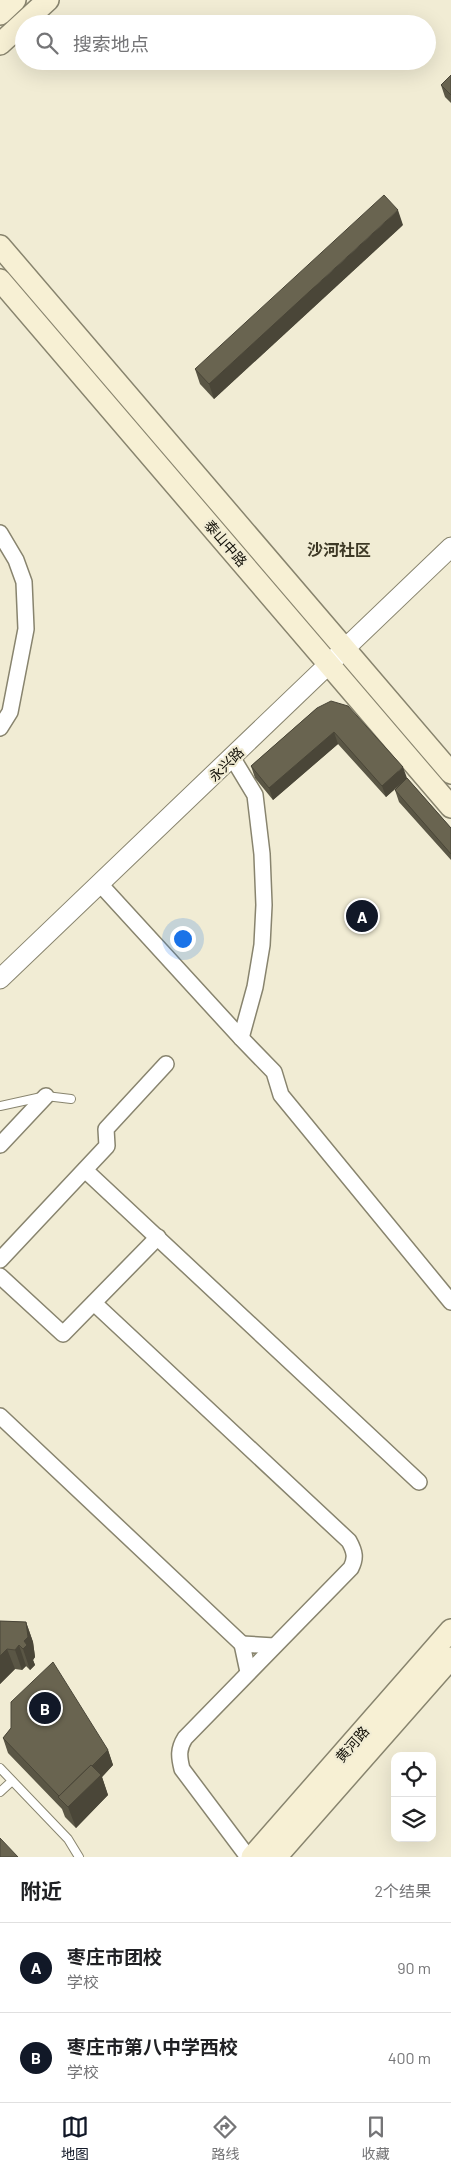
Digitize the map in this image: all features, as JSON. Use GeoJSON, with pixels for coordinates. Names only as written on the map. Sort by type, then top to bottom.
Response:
{"type":"FeatureCollection","features":[{"type":"Feature","properties":{"kind":"main road"},"geometry":{"type":"LineString","coordinates":[[0,14],[15,0]]}},
{"type":"Feature","properties":{"kind":"main road"},"geometry":{"type":"LineString","coordinates":[[32,15],[48,0]]}},
{"type":"Feature","properties":{"kind":"main road"},"geometry":{"type":"LineString","coordinates":[[0,44],[15,30]]}},
{"type":"Feature","properties":{"kind":"main road","name":"泰山中路"},"geometry":{"type":"LineString","coordinates":[[0,246],[451,773]]}},
{"type":"Feature","properties":{"kind":"main road","name":"泰山中路"},"geometry":{"type":"LineString","coordinates":[[0,280],[451,806]]}},
{"type":"Feature","properties":{"kind":"main road","name":"黄河路"},"geometry":{"type":"LineString","coordinates":[[252,1857],[451,1630]]}},
{"type":"Feature","properties":{"kind":"main road","name":"黄河路"},"geometry":{"type":"LineString","coordinates":[[276,1857],[451,1658]]}},
{"type":"Feature","properties":{"kind":"street"},"geometry":{"type":"LineString","coordinates":[[0,533],[16,560],[24,582],[26,629],[10,712],[0,728]]}},
{"type":"Feature","properties":{"kind":"street","name":"永兴路"},"geometry":{"type":"LineString","coordinates":[[0,979],[451,547]]}},
{"type":"Feature","properties":{"kind":"street"},"geometry":{"type":"LineString","coordinates":[[232,758],[255,795],[262,854],[264,905],[262,945],[255,987],[241,1038]]}},
{"type":"Feature","properties":{"kind":"street"},"geometry":{"type":"LineString","coordinates":[[100,884],[274,1072],[281,1095],[451,1302]]}},
{"type":"Feature","properties":{"kind":"street"},"geometry":{"type":"LineString","coordinates":[[0,1260],[107,1146],[106,1129],[166,1064]]}},
{"type":"Feature","properties":{"kind":"street"},"geometry":{"type":"LineString","coordinates":[[0,1145],[46,1096]]}},
{"type":"Feature","properties":{"kind":"street"},"geometry":{"type":"LineString","coordinates":[[85,1170],[419,1482]]}},
{"type":"Feature","properties":{"kind":"street"},"geometry":{"type":"LineString","coordinates":[[0,1276],[63,1334],[158,1238]]}},
{"type":"Feature","properties":{"kind":"street"},"geometry":{"type":"LineString","coordinates":[[94,1303],[349,1541],[352,1546],[355,1560],[350,1568],[248,1672],[185,1738],[180,1746],[179,1757],[182,1769],[248,1857]]}},
{"type":"Feature","properties":{"kind":"street"},"geometry":{"type":"LineString","coordinates":[[0,1416],[242,1644],[248,1672]]}},
{"type":"Feature","properties":{"kind":"street"},"geometry":{"type":"LineString","coordinates":[[242,1644],[274,1646]]}},
{"type":"Feature","properties":{"kind":"lane"},"geometry":{"type":"LineString","coordinates":[[0,1106],[46,1096],[71,1098]]}},
{"type":"Feature","properties":{"kind":"lane"},"geometry":{"type":"LineString","coordinates":[[0,1768],[68,1839],[79,1857]]}},
{"type":"Feature","properties":{"kind":"lane"},"geometry":{"type":"LineString","coordinates":[[0,1792],[12,1781]]}},
{"type":"Feature","properties":{"kind":"building"},"geometry":{"type":"Polygon","coordinates":[[[451,75],[451,95],[441,85],[451,75]]]}},
{"type":"Feature","properties":{"kind":"building"},"geometry":{"type":"Polygon","coordinates":[[[384,195],[398,210],[209,384],[195,369],[384,195]]]}},
{"type":"Feature","properties":{"kind":"building"},"geometry":{"type":"Polygon","coordinates":[[[331,701],[348,706],[403,767],[382,786],[334,732],[269,788],[251,766],[317,708],[331,701]]]}},
{"type":"Feature","properties":{"kind":"building"},"geometry":{"type":"Polygon","coordinates":[[[407,778],[451,828],[451,854],[395,790],[407,778]]]}},
{"type":"Feature","properties":{"kind":"building"},"geometry":{"type":"Polygon","coordinates":[[[0,1621],[26,1622],[28,1637],[24,1641],[27,1645],[23,1649],[19,1645],[15,1650],[7,1649],[0,1656],[0,1621]]]}},
{"type":"Feature","properties":{"kind":"building"},"geometry":{"type":"Polygon","coordinates":[[[53,1662],[108,1750],[59,1796],[3,1738],[11,1728],[11,1702],[53,1662]]]}},
{"type":"Feature","properties":{"kind":"building"},"geometry":{"type":"Polygon","coordinates":[[[91,1765],[101,1775],[68,1807],[58,1797],[91,1765]]]}},
{"type":"Feature","properties":{"kind":"building"},"geometry":{"type":"Polygon","coordinates":[[[0,1838],[18,1857],[0,1857],[0,1838]]]}},
{"type":"Feature","properties":{"kind":"place","name":"枣庄市团校"},"geometry":{"type":"Point","coordinates":[362,916]}},
{"type":"Feature","properties":{"kind":"place","name":"枣庄市第八中学西校"},"geometry":{"type":"Point","coordinates":[45,1708]}},
{"type":"Feature","properties":{"kind":"district","name":"沙河社区"},"geometry":{"type":"Point","coordinates":[339,549]}}]}
